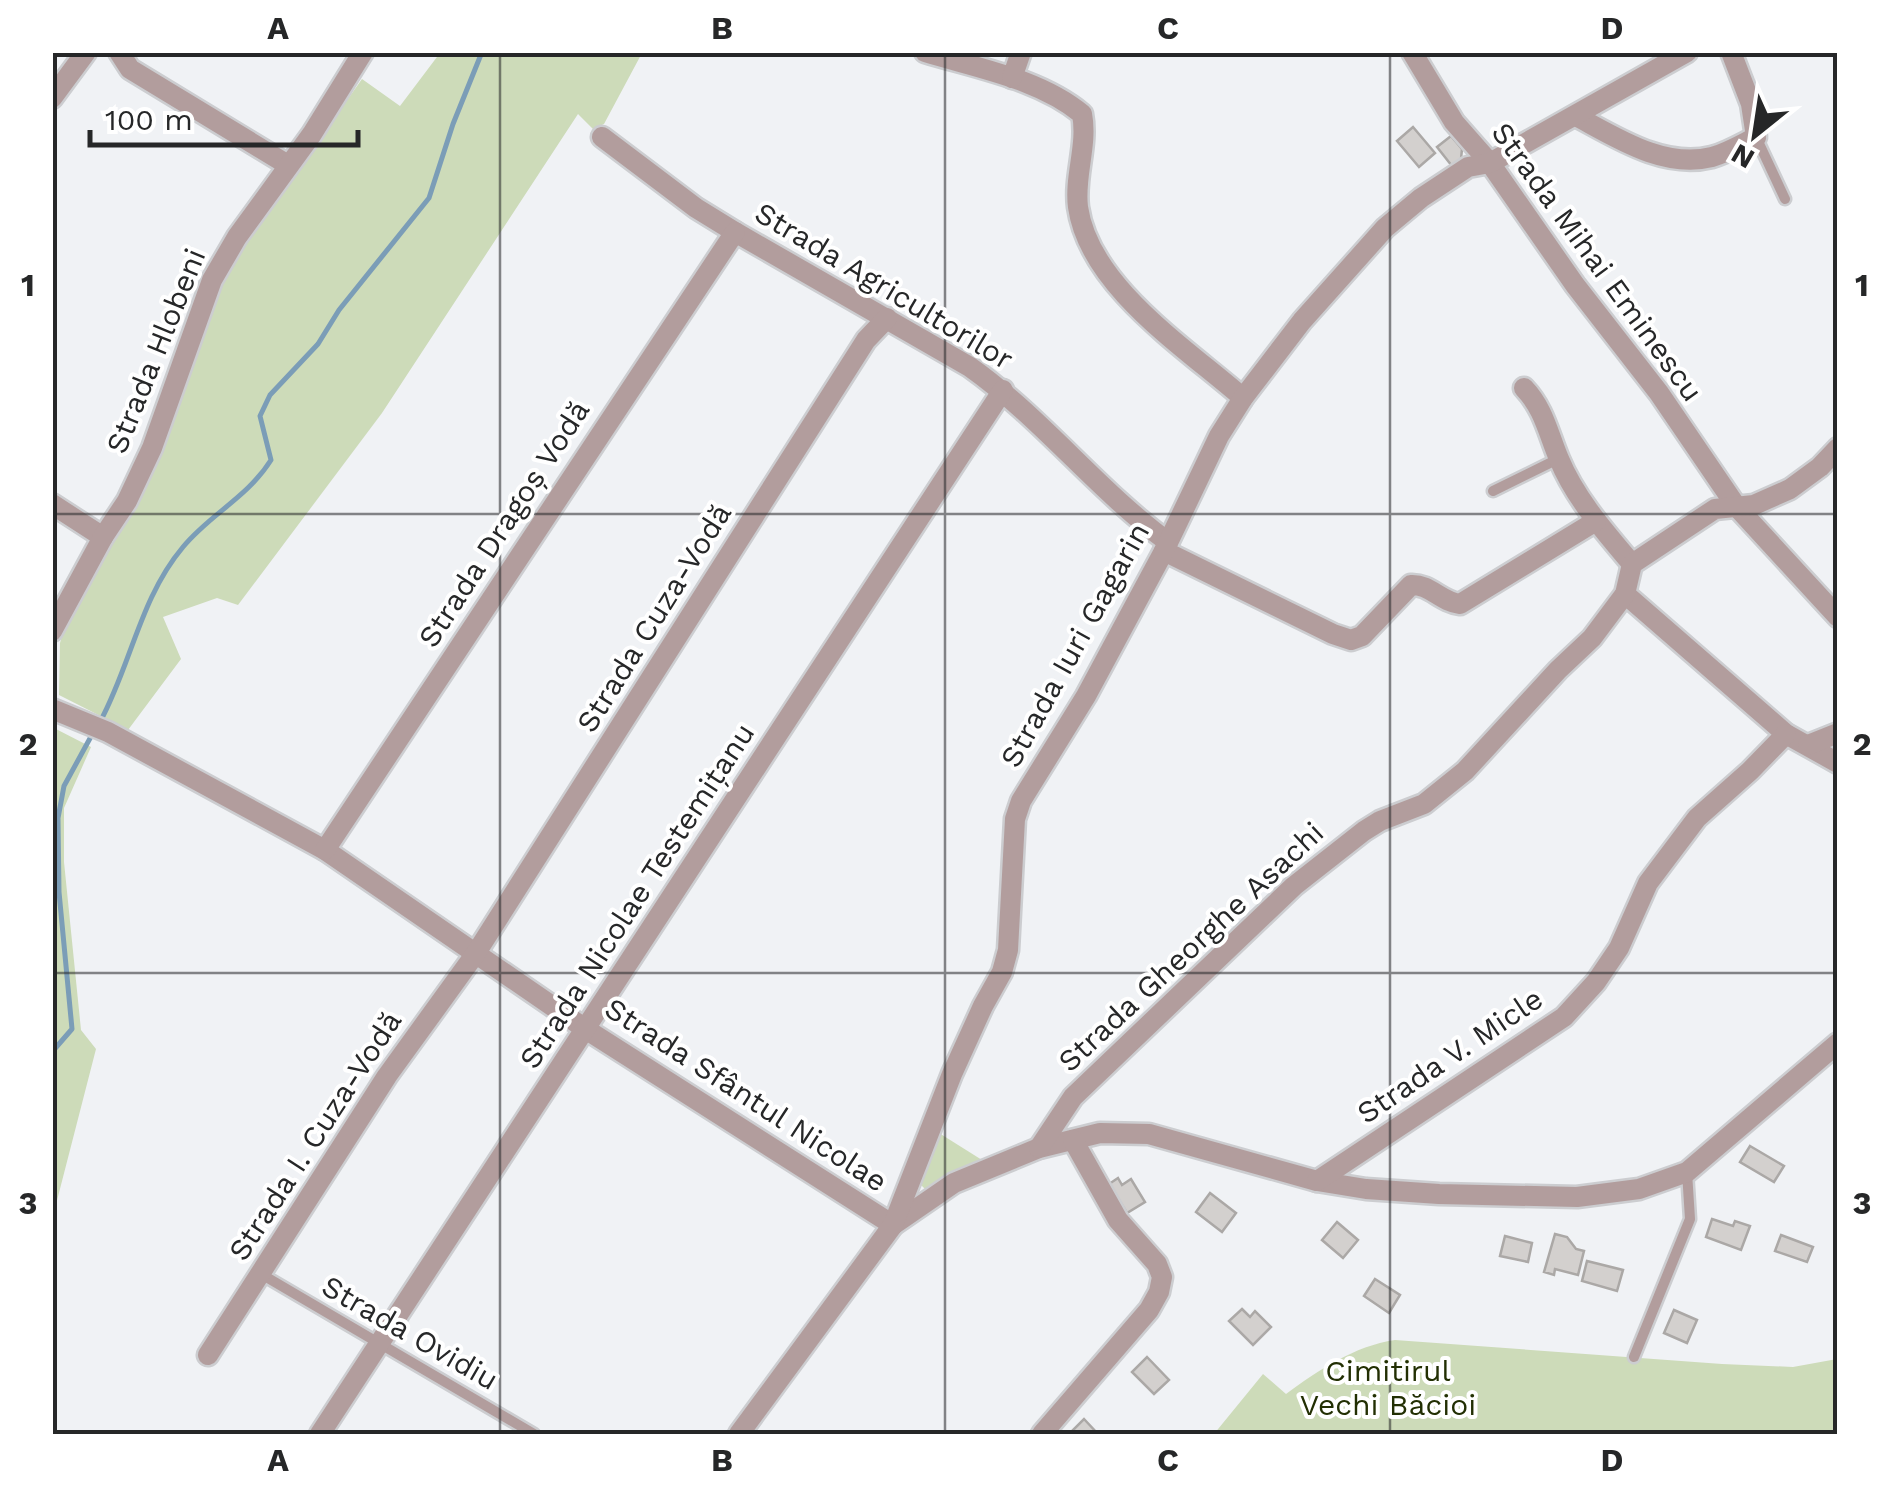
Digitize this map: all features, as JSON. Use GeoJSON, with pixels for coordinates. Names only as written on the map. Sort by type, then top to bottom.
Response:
{"type":"FeatureCollection","features":[{"type":"Feature","properties":{"kind":"street"},"geometry":{"type":"LineString","coordinates":[[52,98],[86,52]]}},
{"type":"Feature","properties":{"kind":"street"},"geometry":{"type":"LineString","coordinates":[[119,52],[130,69],[288,164]]}},
{"type":"Feature","properties":{"kind":"street","name":"Strada Hlobeni"},"geometry":{"type":"LineString","coordinates":[[52,631],[127,501],[152,448],[212,280],[236,236],[312,134],[363,52]]}},
{"type":"Feature","properties":{"kind":"street"},"geometry":{"type":"LineString","coordinates":[[925,52],[1012,78],[1082,114],[1085,128],[1077,201],[1093,253],[1114,282],[1243,398]]}},
{"type":"Feature","properties":{"kind":"street"},"geometry":{"type":"LineString","coordinates":[[1012,78],[1021,52]]}},
{"type":"Feature","properties":{"kind":"street","name":"Strada Mihai Eminescu"},"geometry":{"type":"LineString","coordinates":[[1412,52],[1454,122],[1490,162],[1575,285],[1659,393],[1736,506],[1838,617]]}},
{"type":"Feature","properties":{"kind":"street","name":"Strada Iuri Gagarin"},"geometry":{"type":"LineString","coordinates":[[739,1434],[893,1225],[952,1074],[1002,972],[1008,950],[1015,820],[1021,801],[1086,696],[1166,546],[1218,436],[1243,398],[1302,321],[1385,228],[1421,198],[1468,167],[1490,162],[1687,52]]}},
{"type":"Feature","properties":{"kind":"street"},"geometry":{"type":"LineString","coordinates":[[1576,116],[1621,141],[1666,157],[1686,160],[1715,156],[1756,137],[1751,104],[1732,52]]}},
{"type":"Feature","properties":{"kind":"street","name":"Strada Agricultorilor"},"geometry":{"type":"LineString","coordinates":[[602,137],[696,208],[1003,390],[1166,546],[1333,634],[1352,640],[1362,636],[1411,585],[1422,584],[1450,603],[1460,604],[1596,521]]}},
{"type":"Feature","properties":{"kind":"street","name":"Strada Dragoș Vodă"},"geometry":{"type":"LineString","coordinates":[[325,850],[735,232]]}},
{"type":"Feature","properties":{"kind":"street","name":"Strada Cuza-Vodă"},"geometry":{"type":"LineString","coordinates":[[476,954],[866,340],[887,318]]}},
{"type":"Feature","properties":{"kind":"street"},"geometry":{"type":"LineString","coordinates":[[1524,388],[1538,403],[1558,458],[1596,521],[1632,564],[1715,509],[1754,505],[1790,490],[1838,448]]}},
{"type":"Feature","properties":{"kind":"street","name":"Strada Nicolae Testemițanu"},"geometry":{"type":"LineString","coordinates":[[320,1434],[1003,390]]}},
{"type":"Feature","properties":{"kind":"street"},"geometry":{"type":"LineString","coordinates":[[52,504],[103,537]]}},
{"type":"Feature","properties":{"kind":"street","name":"Strada Gheorghe Asachi"},"geometry":{"type":"LineString","coordinates":[[1039,1148],[1072,1097],[1294,886],[1364,830],[1424,804],[1465,771],[1592,638],[1625,594],[1632,564]]}},
{"type":"Feature","properties":{"kind":"street"},"geometry":{"type":"LineString","coordinates":[[1625,594],[1786,734],[1838,763]]}},
{"type":"Feature","properties":{"kind":"street","name":"Strada Sfântul Nicolae"},"geometry":{"type":"LineString","coordinates":[[52,710],[108,732],[325,850],[587,1030],[893,1225]]}},
{"type":"Feature","properties":{"kind":"street"},"geometry":{"type":"LineString","coordinates":[[1808,745],[1838,733]]}},
{"type":"Feature","properties":{"kind":"street","name":"Strada V. Micle"},"geometry":{"type":"LineString","coordinates":[[1316,1181],[1564,1017],[1596,982],[1619,948],[1648,884],[1697,818],[1786,734]]}},
{"type":"Feature","properties":{"kind":"street","name":"Strada I. Cuza-Vodă"},"geometry":{"type":"LineString","coordinates":[[208,1354],[386,1076],[476,954]]}},
{"type":"Feature","properties":{"kind":"street"},"geometry":{"type":"LineString","coordinates":[[893,1225],[954,1183],[1039,1148],[1100,1133],[1149,1134],[1316,1181],[1366,1189],[1578,1196],[1639,1189],[1687,1172],[1838,1043]]}},
{"type":"Feature","properties":{"kind":"street"},"geometry":{"type":"LineString","coordinates":[[1042,1434],[1148,1310],[1160,1292],[1162,1278],[1157,1264],[1118,1220],[1073,1140]]}},
{"type":"Feature","properties":{"kind":"lane"},"geometry":{"type":"LineString","coordinates":[[1756,137],[1785,199]]}},
{"type":"Feature","properties":{"kind":"lane"},"geometry":{"type":"LineString","coordinates":[[1493,492],[1558,458]]}},
{"type":"Feature","properties":{"kind":"lane"},"geometry":{"type":"LineString","coordinates":[[1634,1357],[1690,1219],[1687,1172]]}},
{"type":"Feature","properties":{"kind":"lane","name":"Strada Ovidiu"},"geometry":{"type":"LineString","coordinates":[[261,1274],[534,1434]]}},
{"type":"Feature","properties":{"kind":"green space"},"geometry":{"type":"Polygon","coordinates":[[[440,53],[642,53],[604,124],[593,129],[578,114],[382,413],[238,605],[217,598],[163,617],[181,659],[128,730],[59,695],[60,643],[67,618],[155,466],[226,271],[362,79],[400,106],[440,53]]]}},
{"type":"Feature","properties":{"kind":"green space"},"geometry":{"type":"Polygon","coordinates":[[[54,728],[91,747],[64,808],[64,862],[81,1030],[96,1049],[53,1216],[54,728]]]}},
{"type":"Feature","properties":{"kind":"green space"},"geometry":{"type":"Polygon","coordinates":[[[939,1133],[982,1160],[926,1190],[918,1182],[939,1133]]]}},
{"type":"Feature","properties":{"kind":"green space","name":"Cimitirul Vechi Băcioi"},"geometry":{"type":"Polygon","coordinates":[[[1395,1340],[1722,1364],[1793,1367],[1837,1359],[1837,1434],[1214,1434],[1263,1374],[1286,1394],[1351,1353],[1395,1340]]]}},
{"type":"Feature","properties":{"kind":"building"},"geometry":{"type":"Polygon","coordinates":[[[1413,127],[1435,153],[1419,167],[1397,141],[1413,127]]]}},
{"type":"Feature","properties":{"kind":"building"},"geometry":{"type":"Polygon","coordinates":[[[1451,136],[1462,149],[1461,159],[1452,166],[1437,147],[1451,136]]]}},
{"type":"Feature","properties":{"kind":"building"},"geometry":{"type":"Polygon","coordinates":[[[1750,1146],[1784,1166],[1774,1182],[1740,1162],[1750,1146]]]}},
{"type":"Feature","properties":{"kind":"building"},"geometry":{"type":"Polygon","coordinates":[[[1118,1178],[1122,1185],[1131,1179],[1145,1202],[1127,1213],[1109,1184],[1118,1178]]]}},
{"type":"Feature","properties":{"kind":"building"},"geometry":{"type":"Polygon","coordinates":[[[1210,1193],[1236,1213],[1222,1232],[1196,1212],[1210,1193]]]}},
{"type":"Feature","properties":{"kind":"building"},"geometry":{"type":"Polygon","coordinates":[[[1712,1219],[1733,1226],[1735,1221],[1750,1226],[1741,1250],[1706,1237],[1712,1219]]]}},
{"type":"Feature","properties":{"kind":"building"},"geometry":{"type":"Polygon","coordinates":[[[1337,1222],[1358,1240],[1343,1258],[1322,1240],[1337,1222]]]}},
{"type":"Feature","properties":{"kind":"building"},"geometry":{"type":"Polygon","coordinates":[[[1555,1234],[1567,1237],[1576,1249],[1584,1251],[1578,1275],[1555,1269],[1554,1275],[1544,1272],[1555,1234]]]}},
{"type":"Feature","properties":{"kind":"building"},"geometry":{"type":"Polygon","coordinates":[[[1781,1235],[1813,1247],[1807,1262],[1775,1251],[1781,1235]]]}},
{"type":"Feature","properties":{"kind":"building"},"geometry":{"type":"Polygon","coordinates":[[[1505,1236],[1532,1243],[1528,1262],[1500,1256],[1505,1236]]]}},
{"type":"Feature","properties":{"kind":"building"},"geometry":{"type":"Polygon","coordinates":[[[1587,1261],[1623,1270],[1617,1291],[1582,1281],[1587,1261]]]}},
{"type":"Feature","properties":{"kind":"building"},"geometry":{"type":"Polygon","coordinates":[[[1375,1279],[1400,1295],[1389,1313],[1364,1296],[1375,1279]]]}},
{"type":"Feature","properties":{"kind":"building"},"geometry":{"type":"Polygon","coordinates":[[[1242,1309],[1250,1317],[1255,1311],[1271,1327],[1253,1345],[1229,1321],[1242,1309]]]}},
{"type":"Feature","properties":{"kind":"building"},"geometry":{"type":"Polygon","coordinates":[[[1674,1310],[1697,1320],[1687,1343],[1664,1333],[1674,1310]]]}},
{"type":"Feature","properties":{"kind":"building"},"geometry":{"type":"Polygon","coordinates":[[[1147,1357],[1169,1380],[1154,1394],[1132,1372],[1147,1357]]]}},
{"type":"Feature","properties":{"kind":"building"},"geometry":{"type":"Polygon","coordinates":[[[1084,1419],[1098,1434],[1069,1434],[1084,1419]]]}},
{"type":"Feature","properties":{"kind":"waterway"},"geometry":{"type":"LineString","coordinates":[[100,722],[168,567],[194,535],[251,485],[271,460],[260,416],[270,395],[318,344],[339,310],[429,198],[482,52]]}},
{"type":"Feature","properties":{"kind":"waterway"},"geometry":{"type":"LineString","coordinates":[[52,1052],[72,1029],[59,892],[58,818],[64,786],[94,731]]}}]}
